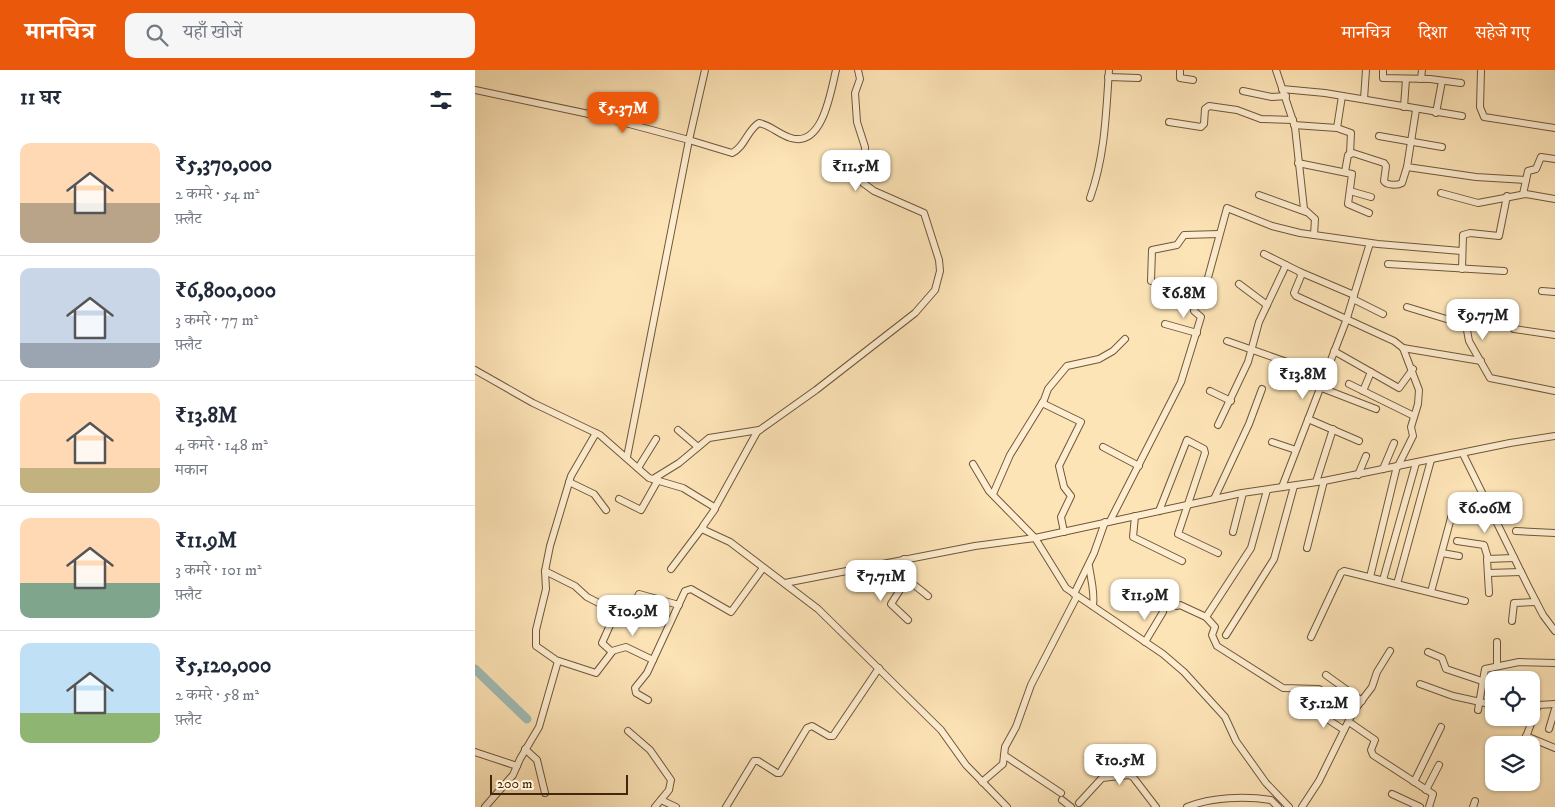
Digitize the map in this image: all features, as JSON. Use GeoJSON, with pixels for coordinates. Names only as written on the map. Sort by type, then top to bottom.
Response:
{"type":"FeatureCollection","features":[{"type":"Feature","properties":{"kind":"street"},"geometry":{"type":"LineString","coordinates":[[627,457],[689,140],[705,70]]}},
{"type":"Feature","properties":{"kind":"street"},"geometry":{"type":"LineString","coordinates":[[475,90],[603,117],[732,152],[739,148],[752,128],[759,123],[792,138],[809,136],[822,121],[836,70]]}},
{"type":"Feature","properties":{"kind":"street"},"geometry":{"type":"LineString","coordinates":[[671,569],[715,508],[759,430],[816,390],[915,313],[931,296],[938,279],[939,260],[924,213],[863,183],[865,147],[857,122],[855,91],[860,79],[858,70]]}},
{"type":"Feature","properties":{"kind":"street"},"geometry":{"type":"LineString","coordinates":[[1180,70],[1180,78],[1193,80]]}},
{"type":"Feature","properties":{"kind":"street"},"geometry":{"type":"LineString","coordinates":[[1276,70],[1293,122],[1305,212]]}},
{"type":"Feature","properties":{"kind":"street"},"geometry":{"type":"LineString","coordinates":[[1364,100],[1366,70]]}},
{"type":"Feature","properties":{"kind":"street"},"geometry":{"type":"LineString","coordinates":[[1383,70],[1383,78],[1421,79],[1461,84]]}},
{"type":"Feature","properties":{"kind":"street"},"geometry":{"type":"LineString","coordinates":[[1421,79],[1422,70]]}},
{"type":"Feature","properties":{"kind":"street"},"geometry":{"type":"LineString","coordinates":[[1481,70],[1480,107],[1484,118],[1555,128]]}},
{"type":"Feature","properties":{"kind":"street"},"geometry":{"type":"LineString","coordinates":[[1090,198],[1102,157],[1108,73],[1138,78]]}},
{"type":"Feature","properties":{"kind":"street"},"geometry":{"type":"LineString","coordinates":[[1404,107],[1406,79]]}},
{"type":"Feature","properties":{"kind":"street"},"geometry":{"type":"LineString","coordinates":[[1436,113],[1442,81]]}},
{"type":"Feature","properties":{"kind":"street"},"geometry":{"type":"LineString","coordinates":[[1282,89],[1342,96],[1416,110],[1462,116]]}},
{"type":"Feature","properties":{"kind":"street"},"geometry":{"type":"LineString","coordinates":[[1243,91],[1272,97],[1286,96]]}},
{"type":"Feature","properties":{"kind":"street"},"geometry":{"type":"LineString","coordinates":[[1337,128],[1342,96]]}},
{"type":"Feature","properties":{"kind":"street"},"geometry":{"type":"LineString","coordinates":[[1169,122],[1201,127],[1204,124],[1205,109],[1209,106],[1237,110],[1268,120],[1337,128],[1351,133],[1350,154],[1345,172]]}},
{"type":"Feature","properties":{"kind":"street"},"geometry":{"type":"LineString","coordinates":[[1350,154],[1382,161],[1386,166],[1383,181],[1387,184],[1397,185],[1402,183],[1412,142],[1416,110]]}},
{"type":"Feature","properties":{"kind":"street"},"geometry":{"type":"LineString","coordinates":[[1379,136],[1442,147]]}},
{"type":"Feature","properties":{"kind":"street"},"geometry":{"type":"LineString","coordinates":[[1523,194],[1528,171],[1536,169],[1541,157],[1555,159]]}},
{"type":"Feature","properties":{"kind":"street"},"geometry":{"type":"LineString","coordinates":[[1298,163],[1345,172],[1353,176],[1348,204],[1369,213]]}},
{"type":"Feature","properties":{"kind":"street"},"geometry":{"type":"LineString","coordinates":[[1407,167],[1476,177],[1526,180]]}},
{"type":"Feature","properties":{"kind":"street"},"geometry":{"type":"LineString","coordinates":[[1350,191],[1371,197]]}},
{"type":"Feature","properties":{"kind":"street"},"geometry":{"type":"LineString","coordinates":[[1441,193],[1478,203],[1523,194],[1555,199]]}},
{"type":"Feature","properties":{"kind":"street"},"geometry":{"type":"LineString","coordinates":[[1259,195],[1305,212],[1315,219],[1314,235]]}},
{"type":"Feature","properties":{"kind":"street"},"geometry":{"type":"LineString","coordinates":[[1462,269],[1461,250],[1463,237],[1465,234],[1499,236],[1507,196]]}},
{"type":"Feature","properties":{"kind":"street"},"geometry":{"type":"LineString","coordinates":[[982,782],[1003,764],[1007,743],[1016,727],[1037,673],[1076,595],[1108,521],[1139,466],[1181,382],[1201,316],[1194,311],[1195,305],[1197,298],[1203,296],[1226,209],[1229,207],[1272,226],[1314,235],[1370,243],[1461,250]]}},
{"type":"Feature","properties":{"kind":"street"},"geometry":{"type":"LineString","coordinates":[[1151,281],[1152,250],[1177,245],[1184,235],[1219,234]]}},
{"type":"Feature","properties":{"kind":"street"},"geometry":{"type":"LineString","coordinates":[[1282,488],[1346,320],[1370,243]]}},
{"type":"Feature","properties":{"kind":"street"},"geometry":{"type":"LineString","coordinates":[[1264,254],[1354,297],[1383,314]]}},
{"type":"Feature","properties":{"kind":"street"},"geometry":{"type":"LineString","coordinates":[[1388,264],[1504,271]]}},
{"type":"Feature","properties":{"kind":"street"},"geometry":{"type":"LineString","coordinates":[[1218,425],[1231,401],[1253,350],[1259,322],[1286,265]]}},
{"type":"Feature","properties":{"kind":"street"},"geometry":{"type":"LineString","coordinates":[[1300,272],[1301,276],[1294,293],[1296,296],[1394,341],[1403,348],[1413,369],[1419,390],[1419,404],[1411,430],[1413,436],[1398,466],[1370,577]]}},
{"type":"Feature","properties":{"kind":"street"},"geometry":{"type":"LineString","coordinates":[[1239,284],[1267,305]]}},
{"type":"Feature","properties":{"kind":"street"},"geometry":{"type":"LineString","coordinates":[[1542,290],[1555,292]]}},
{"type":"Feature","properties":{"kind":"street"},"geometry":{"type":"LineString","coordinates":[[1407,307],[1466,325],[1469,341],[1493,380],[1555,391]]}},
{"type":"Feature","properties":{"kind":"street"},"geometry":{"type":"LineString","coordinates":[[1165,324],[1197,334]]}},
{"type":"Feature","properties":{"kind":"street"},"geometry":{"type":"LineString","coordinates":[[1514,329],[1555,336]]}},
{"type":"Feature","properties":{"kind":"street"},"geometry":{"type":"LineString","coordinates":[[993,494],[1010,455],[1042,403],[1047,389],[1067,366],[1099,359],[1113,350],[1125,338]]}},
{"type":"Feature","properties":{"kind":"street"},"geometry":{"type":"LineString","coordinates":[[1227,341],[1324,375]]}},
{"type":"Feature","properties":{"kind":"street"},"geometry":{"type":"LineString","coordinates":[[1403,348],[1481,361]]}},
{"type":"Feature","properties":{"kind":"street"},"geometry":{"type":"LineString","coordinates":[[1334,351],[1399,388],[1413,369]]}},
{"type":"Feature","properties":{"kind":"street"},"geometry":{"type":"LineString","coordinates":[[475,370],[514,393],[596,433],[638,468],[655,479],[683,488],[715,508]]}},
{"type":"Feature","properties":{"kind":"street"},"geometry":{"type":"LineString","coordinates":[[1363,391],[1371,372]]}},
{"type":"Feature","properties":{"kind":"street"},"geometry":{"type":"LineString","coordinates":[[1349,384],[1415,416]]}},
{"type":"Feature","properties":{"kind":"street"},"geometry":{"type":"LineString","coordinates":[[1319,388],[1375,409]]}},
{"type":"Feature","properties":{"kind":"street"},"geometry":{"type":"LineString","coordinates":[[1214,499],[1249,424],[1262,389]]}},
{"type":"Feature","properties":{"kind":"street"},"geometry":{"type":"LineString","coordinates":[[1210,391],[1231,401]]}},
{"type":"Feature","properties":{"kind":"street"},"geometry":{"type":"LineString","coordinates":[[1042,403],[1081,422],[1059,466],[1064,487],[1071,496],[1061,520],[1064,532]]}},
{"type":"Feature","properties":{"kind":"street"},"geometry":{"type":"LineString","coordinates":[[1308,419],[1359,440]]}},
{"type":"Feature","properties":{"kind":"street"},"geometry":{"type":"LineString","coordinates":[[679,430],[698,447]]}},
{"type":"Feature","properties":{"kind":"street"},"geometry":{"type":"LineString","coordinates":[[619,499],[641,510],[655,479],[698,447],[713,437],[759,430]]}},
{"type":"Feature","properties":{"kind":"street"},"geometry":{"type":"LineString","coordinates":[[1317,482],[1333,430]]}},
{"type":"Feature","properties":{"kind":"street"},"geometry":{"type":"LineString","coordinates":[[596,433],[569,482],[550,546],[545,571],[546,588],[538,619],[535,643],[537,648],[558,661],[595,674],[611,651],[627,647],[653,660]]}},
{"type":"Feature","properties":{"kind":"street"},"geometry":{"type":"LineString","coordinates":[[785,583],[975,546],[1035,538],[1243,493],[1358,475],[1510,443],[1555,436]]}},
{"type":"Feature","properties":{"kind":"street"},"geometry":{"type":"LineString","coordinates":[[638,468],[656,439]]}},
{"type":"Feature","properties":{"kind":"street"},"geometry":{"type":"LineString","coordinates":[[1159,511],[1188,440],[1204,449],[1205,453],[1178,534],[1218,553]]}},
{"type":"Feature","properties":{"kind":"street"},"geometry":{"type":"LineString","coordinates":[[1272,442],[1297,450]]}},
{"type":"Feature","properties":{"kind":"street"},"geometry":{"type":"LineString","coordinates":[[1383,469],[1394,443]]}},
{"type":"Feature","properties":{"kind":"street"},"geometry":{"type":"LineString","coordinates":[[1103,447],[1139,466]]}},
{"type":"Feature","properties":{"kind":"street"},"geometry":{"type":"LineString","coordinates":[[1463,454],[1536,602],[1555,631]]}},
{"type":"Feature","properties":{"kind":"street"},"geometry":{"type":"LineString","coordinates":[[1358,475],[1366,456]]}},
{"type":"Feature","properties":{"kind":"street"},"geometry":{"type":"LineString","coordinates":[[1397,584],[1431,460]]}},
{"type":"Feature","properties":{"kind":"street"},"geometry":{"type":"LineString","coordinates":[[1383,580],[1416,463]]}},
{"type":"Feature","properties":{"kind":"street"},"geometry":{"type":"LineString","coordinates":[[973,464],[983,483],[1035,538],[1061,581],[1076,595],[1145,642],[1184,672],[1225,717],[1236,741],[1266,783],[1289,807]]}},
{"type":"Feature","properties":{"kind":"street"},"geometry":{"type":"LineString","coordinates":[[1307,548],[1324,481]]}},
{"type":"Feature","properties":{"kind":"street"},"geometry":{"type":"LineString","coordinates":[[569,482],[594,494],[606,510]]}},
{"type":"Feature","properties":{"kind":"street"},"geometry":{"type":"LineString","coordinates":[[1226,635],[1274,559],[1294,486]]}},
{"type":"Feature","properties":{"kind":"street"},"geometry":{"type":"LineString","coordinates":[[1206,617],[1251,548],[1267,490]]}},
{"type":"Feature","properties":{"kind":"street"},"geometry":{"type":"LineString","coordinates":[[1233,532],[1243,493]]}},
{"type":"Feature","properties":{"kind":"street"},"geometry":{"type":"LineString","coordinates":[[1431,592],[1455,503],[1488,505]]}},
{"type":"Feature","properties":{"kind":"street"},"geometry":{"type":"LineString","coordinates":[[1135,516],[1133,537],[1182,561]]}},
{"type":"Feature","properties":{"kind":"street"},"geometry":{"type":"LineString","coordinates":[[702,528],[730,542],[817,609],[941,730],[966,765],[1007,807]]}},
{"type":"Feature","properties":{"kind":"street"},"geometry":{"type":"LineString","coordinates":[[1516,531],[1555,533]]}},
{"type":"Feature","properties":{"kind":"street"},"geometry":{"type":"LineString","coordinates":[[1457,541],[1470,545],[1484,545],[1488,558],[1489,593]]}},
{"type":"Feature","properties":{"kind":"street"},"geometry":{"type":"LineString","coordinates":[[1442,553],[1459,556]]}},
{"type":"Feature","properties":{"kind":"street"},"geometry":{"type":"LineString","coordinates":[[1488,558],[1514,558]]}},
{"type":"Feature","properties":{"kind":"street"},"geometry":{"type":"LineString","coordinates":[[903,559],[903,570],[907,579],[929,596]]}},
{"type":"Feature","properties":{"kind":"street"},"geometry":{"type":"LineString","coordinates":[[1089,564],[1091,584],[1095,596],[1093,606]]}},
{"type":"Feature","properties":{"kind":"street"},"geometry":{"type":"LineString","coordinates":[[648,700],[636,693],[635,688],[653,660],[685,591],[691,589],[728,612],[732,612],[763,568]]}},
{"type":"Feature","properties":{"kind":"street"},"geometry":{"type":"LineString","coordinates":[[545,571],[575,586],[587,597],[616,612],[628,615],[637,596],[641,594],[679,605]]}},
{"type":"Feature","properties":{"kind":"street"},"geometry":{"type":"LineString","coordinates":[[1311,637],[1342,572],[1383,580],[1465,601]]}},
{"type":"Feature","properties":{"kind":"street"},"geometry":{"type":"LineString","coordinates":[[1488,573],[1521,572]]}},
{"type":"Feature","properties":{"kind":"street"},"geometry":{"type":"LineString","coordinates":[[907,579],[891,604],[908,620]]}},
{"type":"Feature","properties":{"kind":"street"},"geometry":{"type":"LineString","coordinates":[[1164,598],[1177,606],[1180,605],[1206,617],[1215,627],[1212,634],[1214,642],[1225,652],[1283,688],[1319,689],[1353,712]]}},
{"type":"Feature","properties":{"kind":"street"},"geometry":{"type":"LineString","coordinates":[[1512,621],[1514,602],[1536,602]]}},
{"type":"Feature","properties":{"kind":"street"},"geometry":{"type":"LineString","coordinates":[[611,651],[602,643],[616,612]]}},
{"type":"Feature","properties":{"kind":"street"},"geometry":{"type":"LineString","coordinates":[[1145,642],[1163,612]]}},
{"type":"Feature","properties":{"kind":"street"},"geometry":{"type":"LineString","coordinates":[[1497,642],[1497,666]]}},
{"type":"Feature","properties":{"kind":"street"},"geometry":{"type":"LineString","coordinates":[[1302,807],[1319,781],[1353,712],[1372,687],[1377,672],[1389,651]]}},
{"type":"Feature","properties":{"kind":"street"},"geometry":{"type":"LineString","coordinates":[[1429,652],[1442,658],[1446,669],[1482,681]]}},
{"type":"Feature","properties":{"kind":"street"},"geometry":{"type":"LineString","coordinates":[[485,807],[513,775],[543,720],[558,661]]}},
{"type":"Feature","properties":{"kind":"street"},"geometry":{"type":"LineString","coordinates":[[1478,710],[1485,668],[1519,662],[1555,663]]}},
{"type":"Feature","properties":{"kind":"street"},"geometry":{"type":"LineString","coordinates":[[726,807],[754,761],[780,773],[807,728],[813,726],[829,736],[833,736],[879,668]]}},
{"type":"Feature","properties":{"kind":"street"},"geometry":{"type":"LineString","coordinates":[[1326,675],[1362,701]]}},
{"type":"Feature","properties":{"kind":"street"},"geometry":{"type":"LineString","coordinates":[[1420,684],[1448,694],[1485,703]]}},
{"type":"Feature","properties":{"kind":"street"},"geometry":{"type":"LineString","coordinates":[[1526,736],[1538,705],[1555,704]]}},
{"type":"Feature","properties":{"kind":"street"},"geometry":{"type":"LineString","coordinates":[[1549,729],[1555,709]]}},
{"type":"Feature","properties":{"kind":"street"},"geometry":{"type":"LineString","coordinates":[[1315,711],[1344,730]]}},
{"type":"Feature","properties":{"kind":"street"},"geometry":{"type":"LineString","coordinates":[[1349,722],[1375,740],[1371,750],[1373,755],[1433,796],[1429,807]]}},
{"type":"Feature","properties":{"kind":"street"},"geometry":{"type":"LineString","coordinates":[[1414,782],[1441,727]]}},
{"type":"Feature","properties":{"kind":"street"},"geometry":{"type":"LineString","coordinates":[[628,731],[649,750],[671,780],[671,788],[655,807]]}},
{"type":"Feature","properties":{"kind":"street"},"geometry":{"type":"LineString","coordinates":[[1540,742],[1555,748]]}},
{"type":"Feature","properties":{"kind":"street"},"geometry":{"type":"LineString","coordinates":[[525,750],[537,760],[545,793]]}},
{"type":"Feature","properties":{"kind":"street"},"geometry":{"type":"LineString","coordinates":[[475,752],[517,766]]}},
{"type":"Feature","properties":{"kind":"street"},"geometry":{"type":"LineString","coordinates":[[1005,755],[1062,796],[1071,807]]}},
{"type":"Feature","properties":{"kind":"street"},"geometry":{"type":"LineString","coordinates":[[1426,790],[1439,765]]}},
{"type":"Feature","properties":{"kind":"street"},"geometry":{"type":"LineString","coordinates":[[1079,802],[1103,778],[1129,775],[1133,777],[1156,807]]}},
{"type":"Feature","properties":{"kind":"street"},"geometry":{"type":"LineString","coordinates":[[1392,794],[1420,807]]}},
{"type":"Feature","properties":{"kind":"street"},"geometry":{"type":"LineString","coordinates":[[1187,807],[1227,799],[1246,798],[1271,800],[1278,807]]}},
{"type":"Feature","properties":{"kind":"street"},"geometry":{"type":"LineString","coordinates":[[661,800],[676,807]]}},
{"type":"Feature","properties":{"kind":"waterway"},"geometry":{"type":"LineString","coordinates":[[475,669],[527,719]]}}]}
